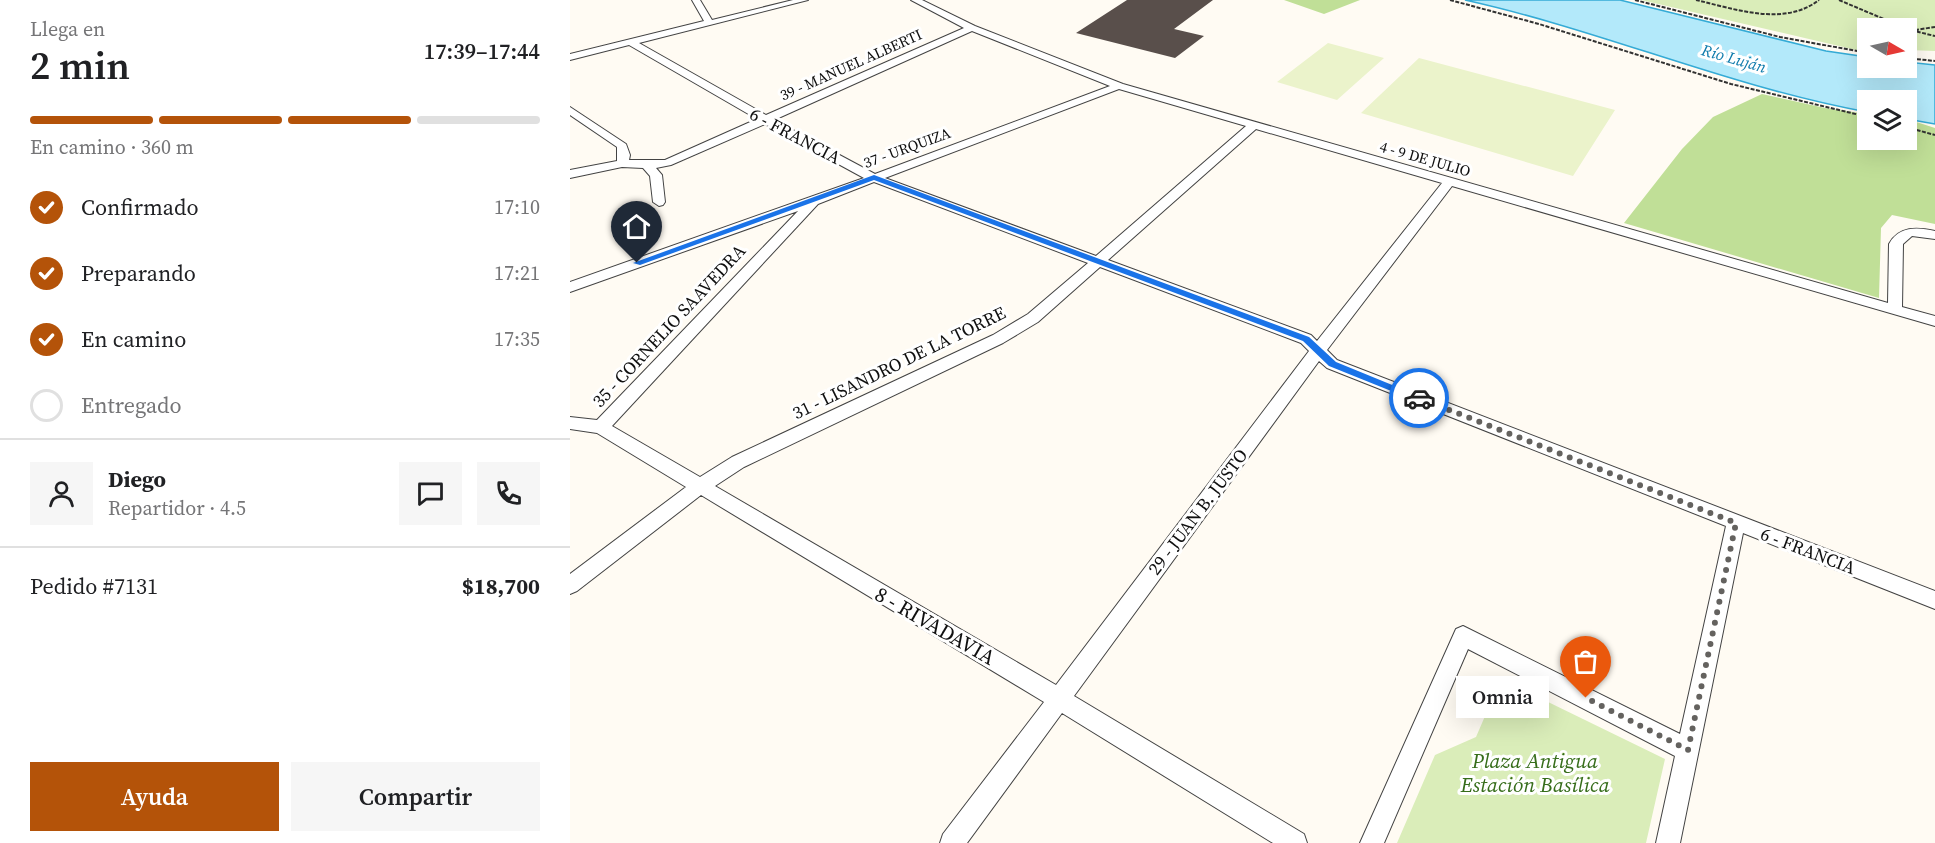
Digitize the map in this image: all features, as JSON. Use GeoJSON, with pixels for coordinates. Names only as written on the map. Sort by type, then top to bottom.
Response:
{"type":"FeatureCollection","features":[{"type":"Feature","properties":{"kind":"street"},"geometry":{"type":"LineString","coordinates":[[696,0],[710,23]]}},
{"type":"Feature","properties":{"kind":"street"},"geometry":{"type":"LineString","coordinates":[[570,57],[804,0]]}},
{"type":"Feature","properties":{"kind":"street","name":"4 - 9 DE JULIO"},"geometry":{"type":"LineString","coordinates":[[915,0],[972,28],[1119,86],[1448,183],[1935,321]]}},
{"type":"Feature","properties":{"kind":"street","name":"39 - MANUEL ALBERTI"},"geometry":{"type":"LineString","coordinates":[[570,174],[622,163],[647,165],[667,163],[972,28]]}},
{"type":"Feature","properties":{"kind":"street","name":"6 - FRANCIA"},"geometry":{"type":"LineString","coordinates":[[630,42],[764,119],[874,178],[1306,339],[1332,364],[1935,600]]}},
{"type":"Feature","properties":{"kind":"street","name":"37 - URQUIZA"},"geometry":{"type":"LineString","coordinates":[[570,287],[816,200],[1119,86]]}},
{"type":"Feature","properties":{"kind":"street"},"geometry":{"type":"LineString","coordinates":[[570,110],[622,146],[624,155],[622,163]]}},
{"type":"Feature","properties":{"kind":"street","name":"31 - LISANDRO DE LA TORRE"},"geometry":{"type":"LineString","coordinates":[[570,585],[699,487],[738,462],[998,339],[1033,318],[1253,126]]}},
{"type":"Feature","properties":{"kind":"street"},"geometry":{"type":"LineString","coordinates":[[647,165],[656,175],[659,202]]}},
{"type":"Feature","properties":{"kind":"street","name":"29 - JUAN B. JUSTO"},"geometry":{"type":"LineString","coordinates":[[952,843],[1317,352],[1448,183]]}},
{"type":"Feature","properties":{"kind":"street","name":"35 - CORNELIO SAAVEDRA"},"geometry":{"type":"LineString","coordinates":[[601,427],[816,200]]}},
{"type":"Feature","properties":{"kind":"street"},"geometry":{"type":"LineString","coordinates":[[1895,310],[1896,244],[1899,237],[1904,233],[1914,232],[1935,235]]}},
{"type":"Feature","properties":{"kind":"street","name":"8 - RIVADAVIA"},"geometry":{"type":"LineString","coordinates":[[570,423],[601,427],[1059,699],[1295,843]]}},
{"type":"Feature","properties":{"kind":"street"},"geometry":{"type":"LineString","coordinates":[[1668,843],[1736,523]]}},
{"type":"Feature","properties":{"kind":"street"},"geometry":{"type":"LineString","coordinates":[[1372,843],[1463,636],[1688,750]]}},
{"type":"Feature","properties":{"kind":"path"},"geometry":{"type":"LineString","coordinates":[[1450,0],[1520,16],[1697,74],[1857,114]]}},
{"type":"Feature","properties":{"kind":"path"},"geometry":{"type":"LineString","coordinates":[[1635,0],[1830,49],[1857,52]]}},
{"type":"Feature","properties":{"kind":"path"},"geometry":{"type":"LineString","coordinates":[[1696,0],[1768,15],[1808,10],[1819,0]]}},
{"type":"Feature","properties":{"kind":"path"},"geometry":{"type":"LineString","coordinates":[[1839,0],[1880,18]]}},
{"type":"Feature","properties":{"kind":"path"},"geometry":{"type":"LineString","coordinates":[[1917,29],[1935,27]]}},
{"type":"Feature","properties":{"kind":"path"},"geometry":{"type":"LineString","coordinates":[[1917,32],[1935,36]]}},
{"type":"Feature","properties":{"kind":"path"},"geometry":{"type":"LineString","coordinates":[[1917,59],[1935,61]]}},
{"type":"Feature","properties":{"kind":"path"},"geometry":{"type":"LineString","coordinates":[[1917,130],[1935,135]]}},
{"type":"Feature","properties":{"kind":"green space"},"geometry":{"type":"Polygon","coordinates":[[[1284,0],[1360,0],[1324,14],[1284,0]]]}},
{"type":"Feature","properties":{"kind":"green space"},"geometry":{"type":"Polygon","coordinates":[[[1641,0],[1935,0],[1935,51],[1917,50],[1917,18],[1857,18],[1856,50],[1641,0]]]}},
{"type":"Feature","properties":{"kind":"green space"},"geometry":{"type":"Polygon","coordinates":[[[1328,43],[1384,58],[1337,100],[1277,82],[1328,43]]]}},
{"type":"Feature","properties":{"kind":"green space"},"geometry":{"type":"Polygon","coordinates":[[[1419,58],[1615,110],[1573,176],[1361,113],[1419,58]]]}},
{"type":"Feature","properties":{"kind":"green space"},"geometry":{"type":"Polygon","coordinates":[[[1762,94],[1857,113],[1857,150],[1917,150],[1917,122],[1935,128],[1935,224],[1892,215],[1881,228],[1879,298],[1624,223],[1682,149],[1713,117],[1762,94]]]}},
{"type":"Feature","properties":{"kind":"green space","name":"Plaza Antigua Estación Basílica"},"geometry":{"type":"Polygon","coordinates":[[[1501,679],[1665,759],[1646,843],[1397,843],[1435,755],[1476,737],[1501,679]]]}},
{"type":"Feature","properties":{"kind":"water","name":"Río Luján"},"geometry":{"type":"Polygon","coordinates":[[[1465,0],[1620,0],[1826,51],[1857,56],[1857,78],[1917,78],[1917,63],[1935,65],[1935,124],[1917,121],[1917,90],[1857,90],[1857,110],[1766,88],[1516,12],[1465,0]]]}},
{"type":"Feature","properties":{"kind":"building"},"geometry":{"type":"Polygon","coordinates":[[[1127,0],[1213,0],[1174,29],[1204,36],[1175,58],[1076,33],[1127,0]]]}},
{"type":"Feature","properties":{"kind":"way so far"},"geometry":{"type":"LineString","coordinates":[[1419,398],[1736,523],[1688,750],[1586,698]]}},
{"type":"Feature","properties":{"kind":"place","name":"Omnia"},"geometry":{"type":"Point","coordinates":[1586,698]}},
{"type":"Feature","properties":{"kind":"route"},"geometry":{"type":"LineString","coordinates":[[637,263],[874,178],[1306,339],[1332,364],[1419,398]]}}]}
